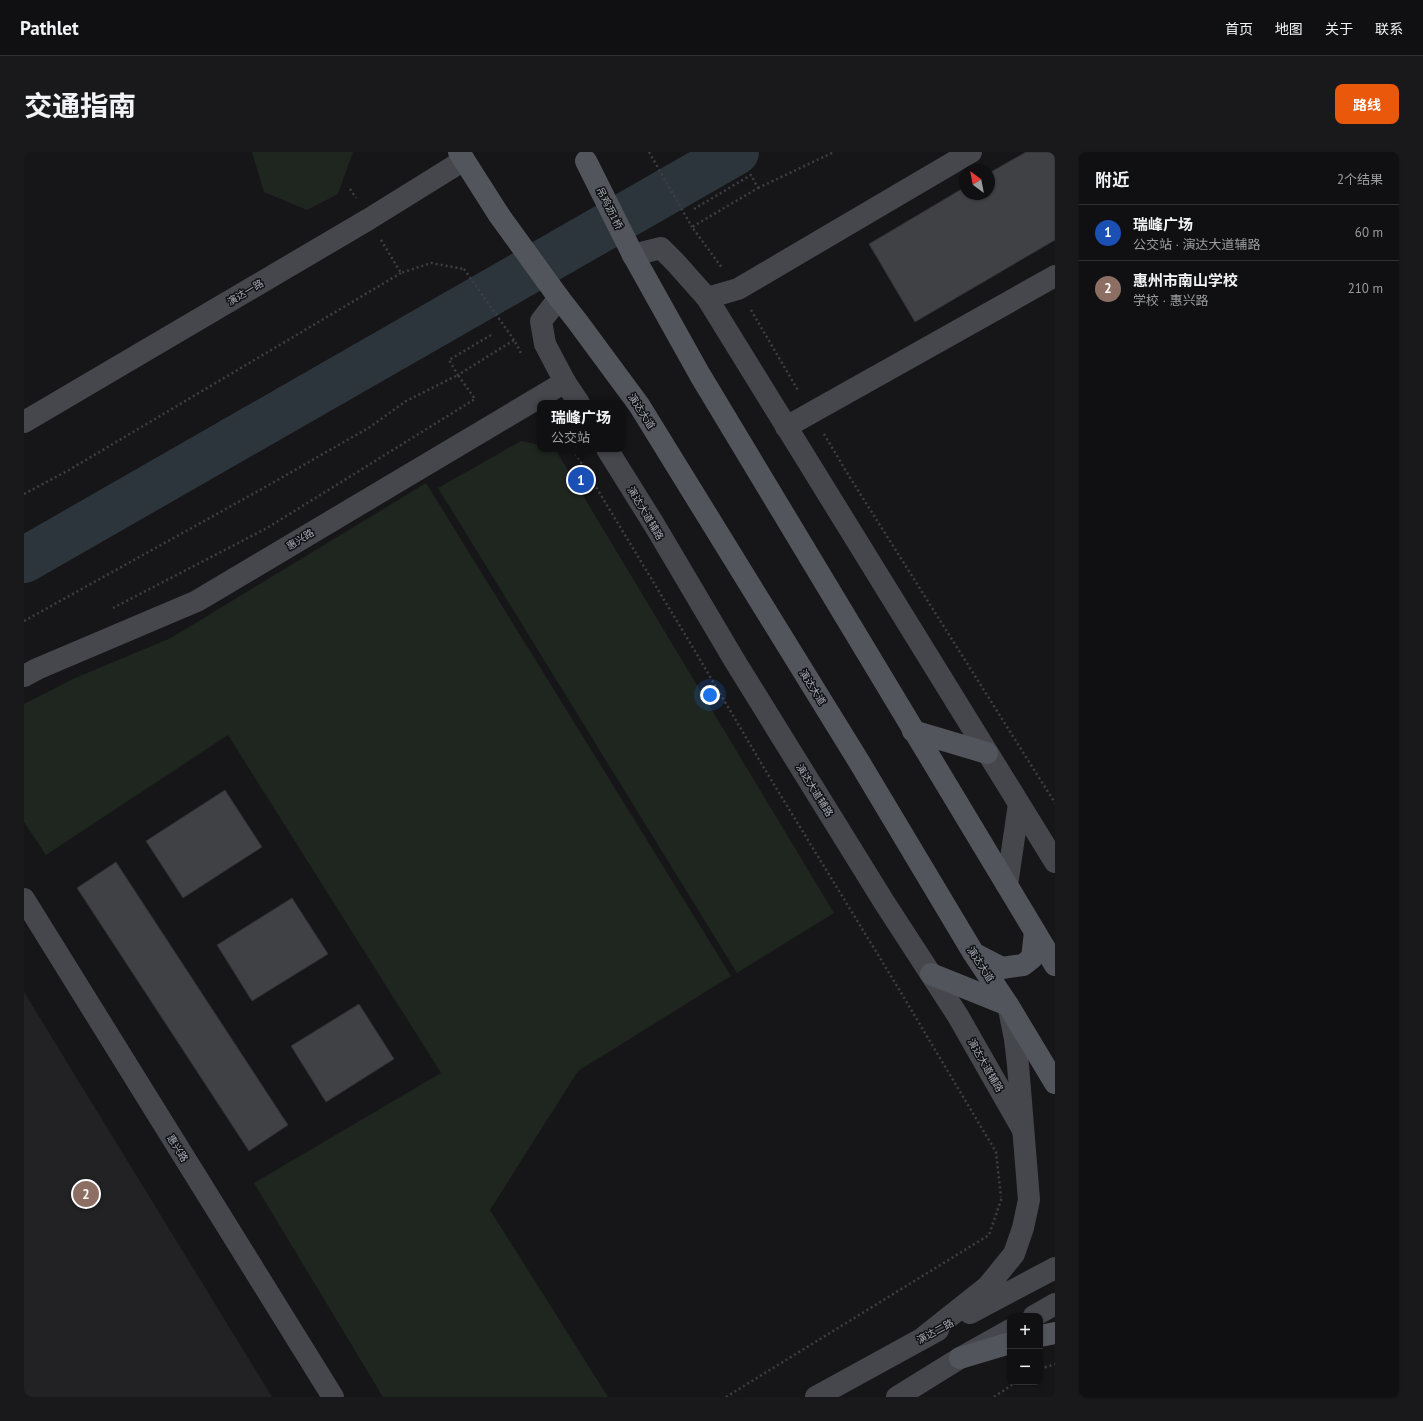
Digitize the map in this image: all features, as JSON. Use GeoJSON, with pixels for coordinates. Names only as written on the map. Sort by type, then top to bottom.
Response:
{"type":"FeatureCollection","features":[{"type":"Feature","properties":{"kind":"main road"},"geometry":{"type":"LineString","coordinates":[[707,298],[738,289],[971,152]]}},
{"type":"Feature","properties":{"kind":"main road"},"geometry":{"type":"LineString","coordinates":[[461,156],[499,215],[559,298],[541,322],[546,344],[577,400]]}},
{"type":"Feature","properties":{"kind":"main road","name":"演达一路"},"geometry":{"type":"LineString","coordinates":[[24,422],[369,219],[461,156]]}},
{"type":"Feature","properties":{"kind":"main road","name":"吊鸡沥1桥"},"geometry":{"type":"LineString","coordinates":[[583,157],[634,255]]}},
{"type":"Feature","properties":{"kind":"main road"},"geometry":{"type":"LineString","coordinates":[[1055,862],[707,298],[661,248],[634,255],[700,375],[1055,965]]}},
{"type":"Feature","properties":{"kind":"main road"},"geometry":{"type":"LineString","coordinates":[[786,427],[812,414],[1055,276]]}},
{"type":"Feature","properties":{"kind":"main road","name":"演达大道"},"geometry":{"type":"LineString","coordinates":[[559,298],[640,405],[858,760],[974,954],[1008,1005],[1055,1083]]}},
{"type":"Feature","properties":{"kind":"main road","name":"惠兴路"},"geometry":{"type":"LineString","coordinates":[[24,676],[37,669],[197,601],[566,382]]}},
{"type":"Feature","properties":{"kind":"main road","name":"演达大道辅路"},"geometry":{"type":"LineString","coordinates":[[609,452],[736,663],[884,902],[958,1016],[1023,1130]]}},
{"type":"Feature","properties":{"kind":"main road"},"geometry":{"type":"LineString","coordinates":[[913,731],[987,753]]}},
{"type":"Feature","properties":{"kind":"main road"},"geometry":{"type":"LineString","coordinates":[[1007,885],[1019,804]]}},
{"type":"Feature","properties":{"kind":"main road","name":"惠兴路"},"geometry":{"type":"LineString","coordinates":[[24,900],[333,1397]]}},
{"type":"Feature","properties":{"kind":"main road"},"geometry":{"type":"LineString","coordinates":[[974,954],[1002,968],[1023,965],[1032,958],[1035,932]]}},
{"type":"Feature","properties":{"kind":"main road"},"geometry":{"type":"LineString","coordinates":[[924,1336],[988,1286],[1014,1254],[1024,1228],[1029,1200],[1015,1039],[1008,1005],[931,974]]}},
{"type":"Feature","properties":{"kind":"main road","name":"演达二路"},"geometry":{"type":"LineString","coordinates":[[816,1397],[924,1336],[1055,1268]]}},
{"type":"Feature","properties":{"kind":"main road"},"geometry":{"type":"LineString","coordinates":[[1039,1313],[1055,1304]]}},
{"type":"Feature","properties":{"kind":"main road"},"geometry":{"type":"LineString","coordinates":[[897,1397],[960,1358],[1007,1332]]}},
{"type":"Feature","properties":{"kind":"main road"},"geometry":{"type":"LineString","coordinates":[[1043,1336],[1055,1334]]}},
{"type":"Feature","properties":{"kind":"main road"},"geometry":{"type":"LineString","coordinates":[[960,1358],[1007,1344]]}},
{"type":"Feature","properties":{"kind":"path"},"geometry":{"type":"LineString","coordinates":[[649,152],[692,227],[738,289],[849,476],[1055,803]]}},
{"type":"Feature","properties":{"kind":"path"},"geometry":{"type":"LineString","coordinates":[[692,227],[758,188],[834,152]]}},
{"type":"Feature","properties":{"kind":"path"},"geometry":{"type":"LineString","coordinates":[[694,209],[751,175],[758,188]]}},
{"type":"Feature","properties":{"kind":"path"},"geometry":{"type":"LineString","coordinates":[[350,189],[400,273]]}},
{"type":"Feature","properties":{"kind":"path"},"geometry":{"type":"LineString","coordinates":[[24,494],[76,466],[400,273],[431,262],[464,269],[514,340],[521,354]]}},
{"type":"Feature","properties":{"kind":"path"},"geometry":{"type":"LineString","coordinates":[[112,609],[267,528],[475,399],[449,360],[491,335]]}},
{"type":"Feature","properties":{"kind":"path"},"geometry":{"type":"LineString","coordinates":[[24,621],[370,427],[406,401],[458,375],[514,340]]}},
{"type":"Feature","properties":{"kind":"path"},"geometry":{"type":"LineString","coordinates":[[576,452],[767,773],[996,1152],[1001,1197],[989,1235],[726,1397]]}},
{"type":"Feature","properties":{"kind":"path"},"geometry":{"type":"LineString","coordinates":[[1001,1197],[1029,1200]]}},
{"type":"Feature","properties":{"kind":"path"},"geometry":{"type":"LineString","coordinates":[[1043,1368],[1055,1364]]}},
{"type":"Feature","properties":{"kind":"path"},"geometry":{"type":"LineString","coordinates":[[994,1397],[1012,1385]]}},
{"type":"Feature","properties":{"kind":"shaded area"},"geometry":{"type":"Polygon","coordinates":[[[252,152],[353,152],[338,194],[307,210],[264,192],[252,152]]]}},
{"type":"Feature","properties":{"kind":"shaded area"},"geometry":{"type":"Polygon","coordinates":[[[521,441],[537,444],[537,452],[557,452],[834,913],[737,973],[438,488],[521,441]]]}},
{"type":"Feature","properties":{"kind":"shaded area"},"geometry":{"type":"Polygon","coordinates":[[[426,483],[731,976],[578,1071],[490,1210],[608,1397],[383,1397],[254,1183],[441,1073],[228,735],[46,855],[24,822],[24,704],[75,678],[171,638],[426,483]]]}},
{"type":"Feature","properties":{"kind":"shaded area"},"geometry":{"type":"Polygon","coordinates":[[[24,992],[272,1397],[24,1397],[24,992]]]}},
{"type":"Feature","properties":{"kind":"building"},"geometry":{"type":"Polygon","coordinates":[[[1026,152],[1055,152],[1055,240],[915,322],[869,244],[959,191],[959,200],[995,200],[995,170],[1026,152]]]}},
{"type":"Feature","properties":{"kind":"building"},"geometry":{"type":"Polygon","coordinates":[[[225,790],[262,847],[183,898],[146,841],[225,790]]]}},
{"type":"Feature","properties":{"kind":"building"},"geometry":{"type":"Polygon","coordinates":[[[116,862],[288,1125],[249,1151],[77,888],[116,862]]]}},
{"type":"Feature","properties":{"kind":"building"},"geometry":{"type":"Polygon","coordinates":[[[292,898],[328,954],[252,1001],[217,945],[292,898]]]}},
{"type":"Feature","properties":{"kind":"building"},"geometry":{"type":"Polygon","coordinates":[[[359,1004],[394,1059],[326,1102],[291,1046],[359,1004]]]}},
{"type":"Feature","properties":{"kind":"waterway"},"geometry":{"type":"LineString","coordinates":[[24,560],[736,152]]}},
{"type":"Feature","properties":{"kind":"place","name":"瑞峰广场"},"geometry":{"type":"Point","coordinates":[581,480]}},
{"type":"Feature","properties":{"kind":"place","name":"惠州市南山学校"},"geometry":{"type":"Point","coordinates":[86,1194]}}]}
